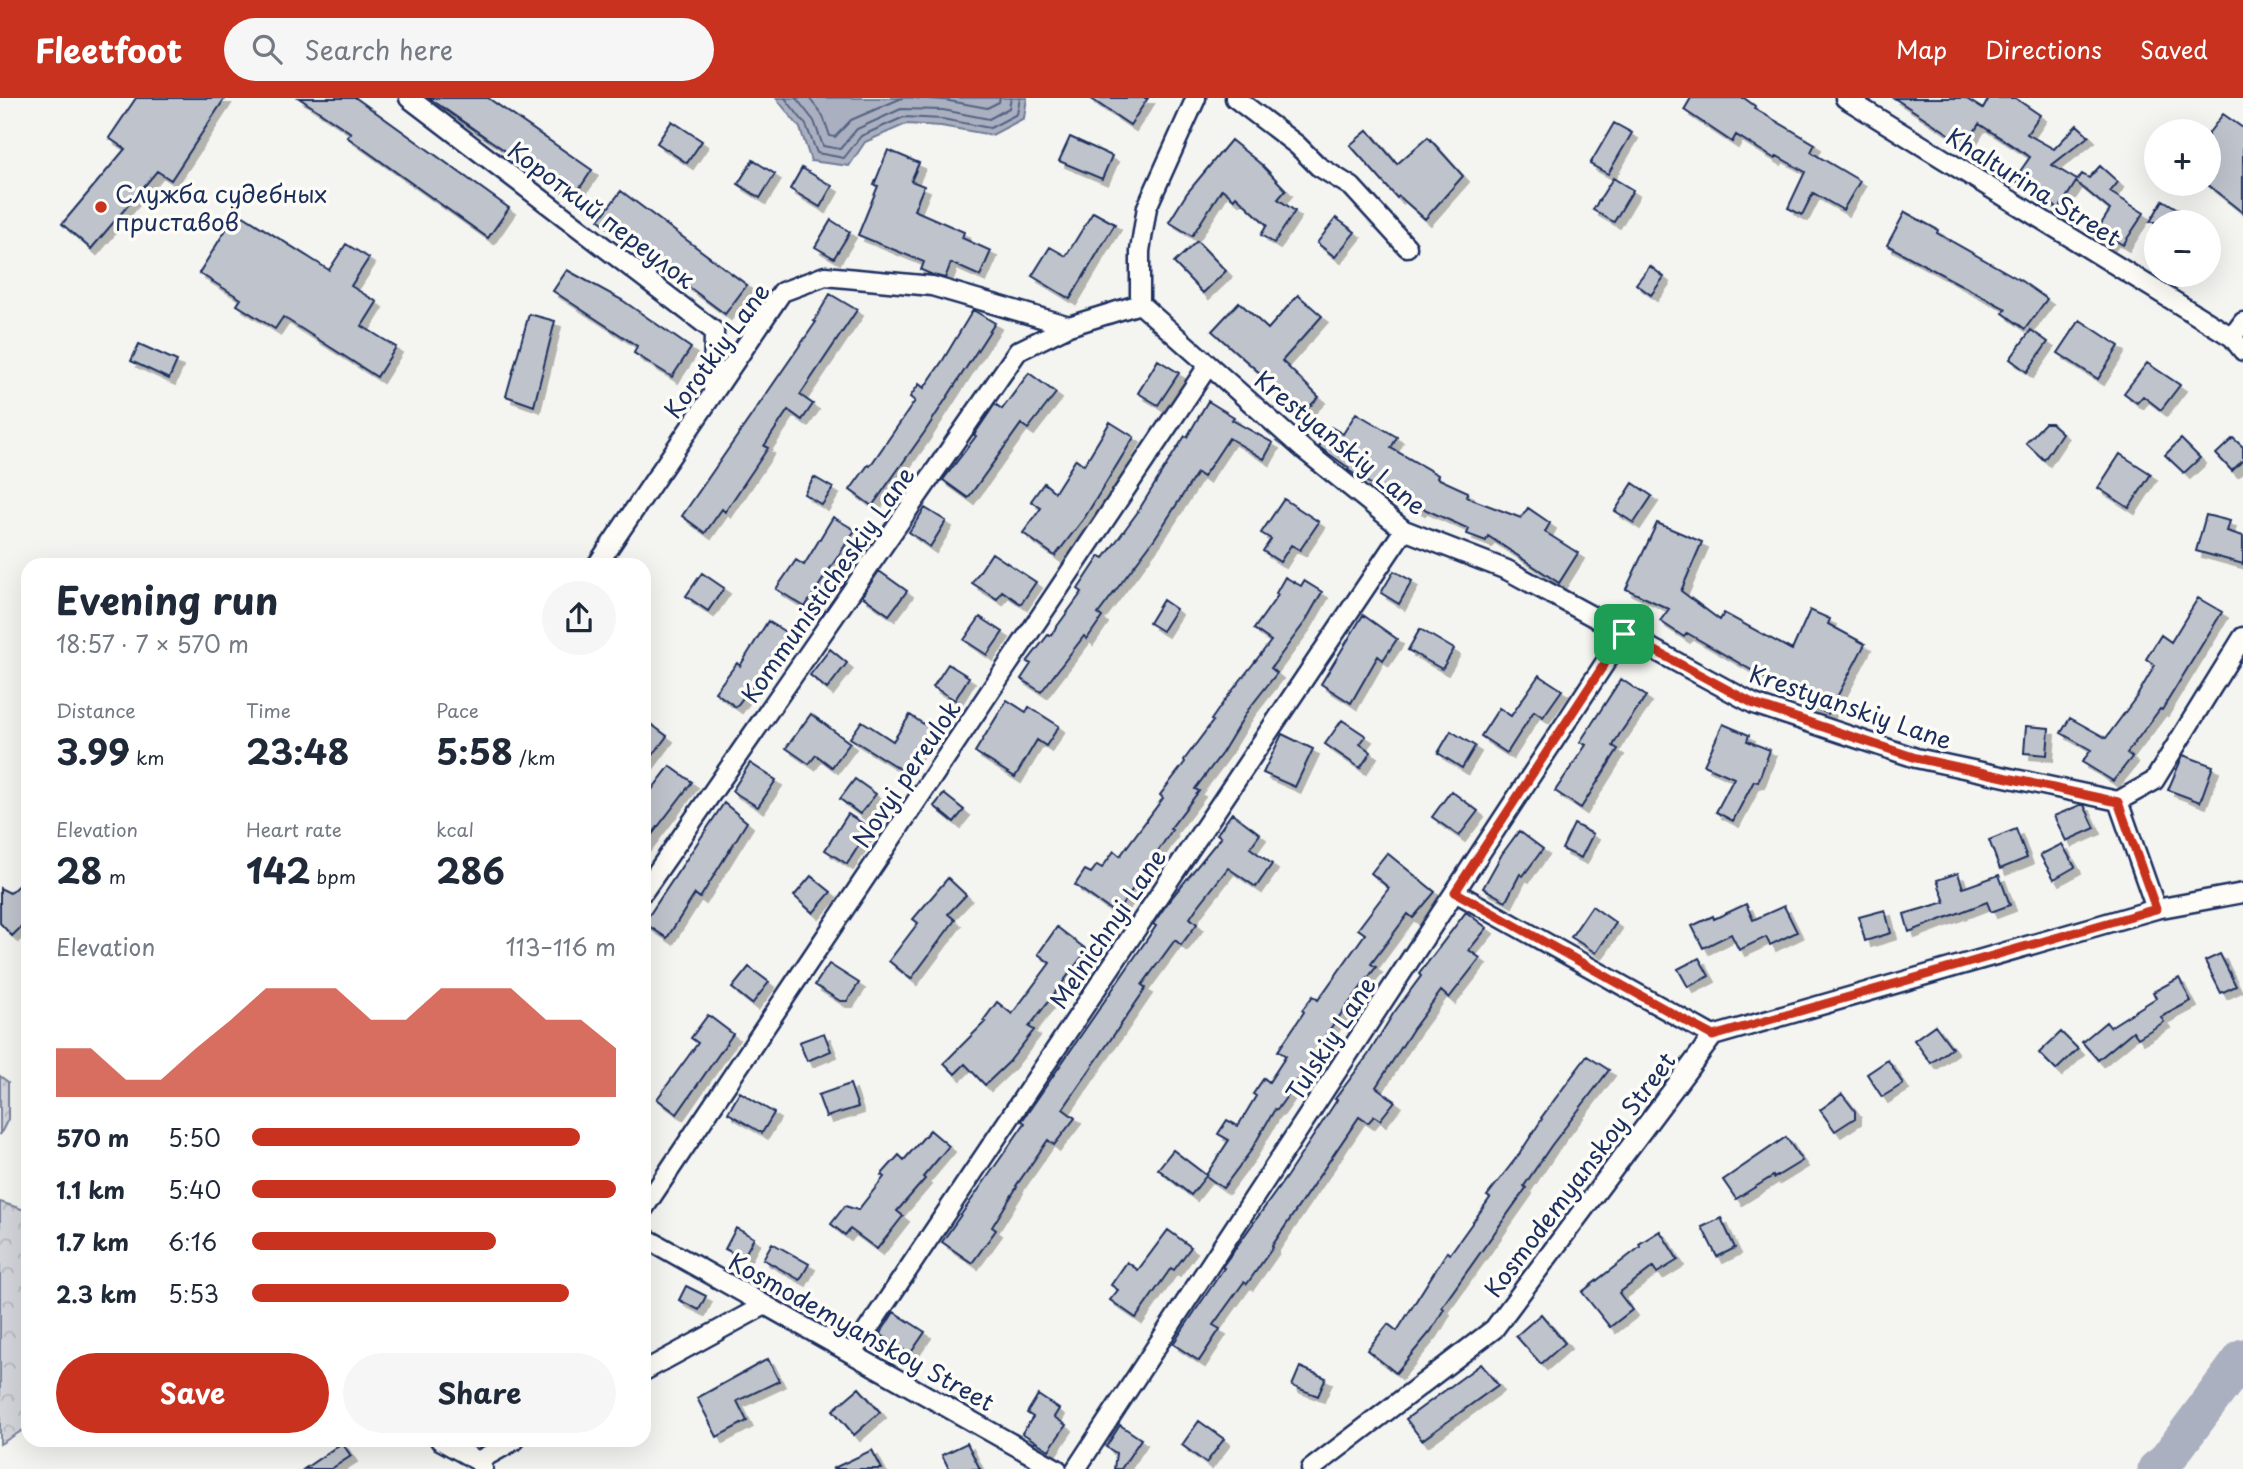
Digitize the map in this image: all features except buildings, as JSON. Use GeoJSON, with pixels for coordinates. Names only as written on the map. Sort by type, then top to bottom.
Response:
{"type":"FeatureCollection","features":[{"type":"Feature","properties":{"kind":"street","name":"Короткий переулок"},"geometry":{"type":"LineString","coordinates":[[409,98],[714,331],[713,394]]}},
{"type":"Feature","properties":{"kind":"street"},"geometry":{"type":"LineString","coordinates":[[1069,326],[1140,304],[1140,251],[1147,207],[1196,98]]}},
{"type":"Feature","properties":{"kind":"street"},"geometry":{"type":"LineString","coordinates":[[1235,98],[1297,145],[1318,166],[1352,187],[1407,247]]}},
{"type":"Feature","properties":{"kind":"street","name":"Khalturina Street"},"geometry":{"type":"LineString","coordinates":[[1845,98],[2239,337]]}},
{"type":"Feature","properties":{"kind":"street","name":"Korotkiy Lane"},"geometry":{"type":"LineString","coordinates":[[602,558],[782,292],[825,276],[932,286],[1069,326]]}},
{"type":"Feature","properties":{"kind":"street","name":"Krestyanskiy Lane"},"geometry":{"type":"LineString","coordinates":[[1140,304],[1303,449],[1404,530],[1507,570],[1754,704],[1916,758],[2118,802]]}},
{"type":"Feature","properties":{"kind":"street","name":"Kommunisticheskiy Lane"},"geometry":{"type":"LineString","coordinates":[[651,881],[1018,351],[1069,326]]}},
{"type":"Feature","properties":{"kind":"street","name":"Novyi pereulok"},"geometry":{"type":"LineString","coordinates":[[651,1198],[1208,366]]}},
{"type":"Feature","properties":{"kind":"street","name":"Melnichnyi Lane"},"geometry":{"type":"LineString","coordinates":[[852,1353],[1404,530]]}},
{"type":"Feature","properties":{"kind":"street","name":"Tulskiy Lane"},"geometry":{"type":"LineString","coordinates":[[1076,1469],[1624,634]]}},
{"type":"Feature","properties":{"kind":"street"},"geometry":{"type":"LineString","coordinates":[[2156,909],[2118,802],[2154,781],[2243,637]]}},
{"type":"Feature","properties":{"kind":"street"},"geometry":{"type":"LineString","coordinates":[[1455,892],[1713,1036],[2156,909],[2243,893]]}},
{"type":"Feature","properties":{"kind":"street","name":"Kosmodemyanskoy Street"},"geometry":{"type":"LineString","coordinates":[[1311,1469],[1493,1329],[1713,1036]]}},
{"type":"Feature","properties":{"kind":"street","name":"Kosmodemyanskoy Street"},"geometry":{"type":"LineString","coordinates":[[651,1241],[1057,1469]]}},
{"type":"Feature","properties":{"kind":"street"},"geometry":{"type":"LineString","coordinates":[[651,1367],[765,1305]]}},
{"type":"Feature","properties":{"kind":"street"},"geometry":{"type":"LineString","coordinates":[[451,1447],[480,1465],[505,1447]]}},
{"type":"Feature","properties":{"kind":"green space"},"geometry":{"type":"Polygon","coordinates":[[[0,1076],[8,1082],[8,1119],[0,1135],[0,1076]]]}},
{"type":"Feature","properties":{"kind":"green space"},"geometry":{"type":"Polygon","coordinates":[[[0,1202],[21,1209],[21,1431],[0,1444],[0,1202]]]}},
{"type":"Feature","properties":{"kind":"water"},"geometry":{"type":"Polygon","coordinates":[[[776,98],[1027,98],[1024,118],[992,135],[941,126],[906,124],[865,142],[849,166],[811,161],[800,128],[776,98]]]}},
{"type":"Feature","properties":{"kind":"waterway"},"geometry":{"type":"LineString","coordinates":[[2156,1469],[2165,1462],[2243,1357]]}},
{"type":"Feature","properties":{"kind":"place","name":"Служба судебных приставов"},"geometry":{"type":"Point","coordinates":[101,207]}},
{"type":"Feature","properties":{"kind":"route"},"geometry":{"type":"LineString","coordinates":[[1624,634],[1754,704],[1916,758],[2118,802],[2156,909],[1713,1036],[1455,892],[1624,634]]}}]}
